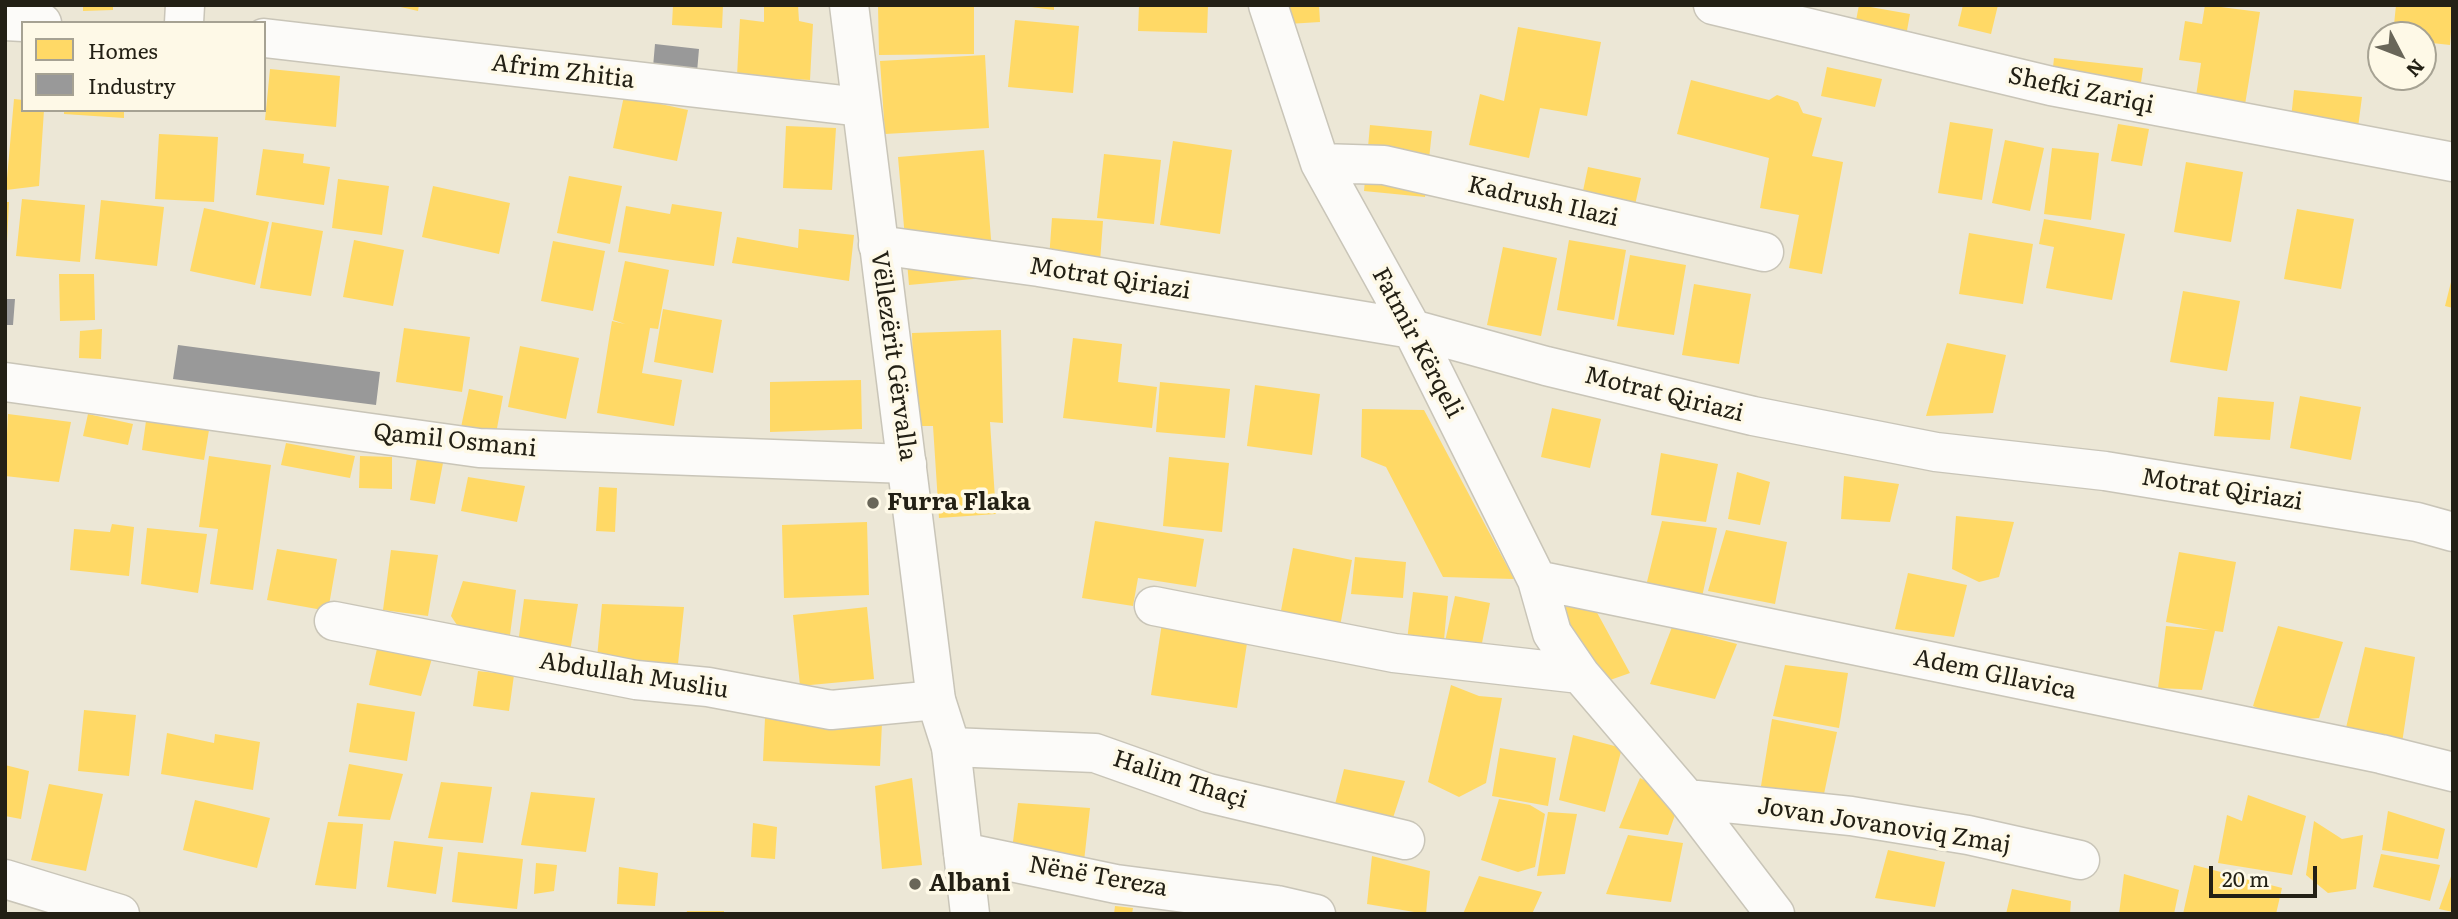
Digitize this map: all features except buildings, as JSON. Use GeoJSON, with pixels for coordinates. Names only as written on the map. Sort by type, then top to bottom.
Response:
{"type":"FeatureCollection","features":[{"type":"Feature","properties":{"kind":"street","name":"Vëllezërit Gërvalla"},"geometry":{"type":"LineString","coordinates":[[849,5],[936,700],[951,747],[970,914]]}},
{"type":"Feature","properties":{"kind":"street","name":"Fatmir Kërqeli"},"geometry":{"type":"LineString","coordinates":[[1268,5],[1320,163],[1412,328],[1537,580],[1552,633],[1580,674],[1687,799],[1774,914]]}},
{"type":"Feature","properties":{"kind":"street","name":"Shefki Zariqi"},"geometry":{"type":"LineString","coordinates":[[1713,5],[2050,86],[2453,162]]}},
{"type":"Feature","properties":{"kind":"street","name":"Afrim Zhitia"},"geometry":{"type":"LineString","coordinates":[[266,38],[861,107]]}},
{"type":"Feature","properties":{"kind":"street","name":"Kadrush Ilazi"},"geometry":{"type":"LineString","coordinates":[[1320,163],[1384,165],[1764,252]]}},
{"type":"Feature","properties":{"kind":"street","name":"Motrat Qiriazi"},"geometry":{"type":"LineString","coordinates":[[878,245],[1039,267],[1412,328],[1546,366],[1753,416],[1923,450],[2105,471],[2417,522],[2453,531]]}},
{"type":"Feature","properties":{"kind":"street","name":"Qamil Osmani"},"geometry":{"type":"LineString","coordinates":[[5,382],[480,448],[907,464]]}},
{"type":"Feature","properties":{"kind":"street","name":"Adem Gllavica"},"geometry":{"type":"LineString","coordinates":[[1537,580],[2381,754],[2453,772]]}},
{"type":"Feature","properties":{"kind":"street"},"geometry":{"type":"LineString","coordinates":[[1154,606],[1394,653],[1580,674]]}},
{"type":"Feature","properties":{"kind":"street","name":"Abdullah Musliu"},"geometry":{"type":"LineString","coordinates":[[334,621],[636,680],[708,687],[831,710],[936,700]]}},
{"type":"Feature","properties":{"kind":"street","name":"Halim Thaçi"},"geometry":{"type":"LineString","coordinates":[[951,747],[1095,753],[1208,793],[1405,840]]}},
{"type":"Feature","properties":{"kind":"street","name":"Jovan Jovanoviq Zmaj"},"geometry":{"type":"LineString","coordinates":[[1687,799],[1851,816],[1968,835],[2080,860]]}},
{"type":"Feature","properties":{"kind":"street","name":"Nënë Tereza"},"geometry":{"type":"LineString","coordinates":[[963,852],[1116,884],[1277,905],[1316,914]]}},
{"type":"Feature","properties":{"kind":"street"},"geometry":{"type":"LineString","coordinates":[[5,879],[120,914]]}},
{"type":"Feature","properties":{"kind":"place","name":"Furra Flaka"},"geometry":{"type":"Point","coordinates":[873,503]}},
{"type":"Feature","properties":{"kind":"place","name":"Albani"},"geometry":{"type":"Point","coordinates":[915,884]}}]}
